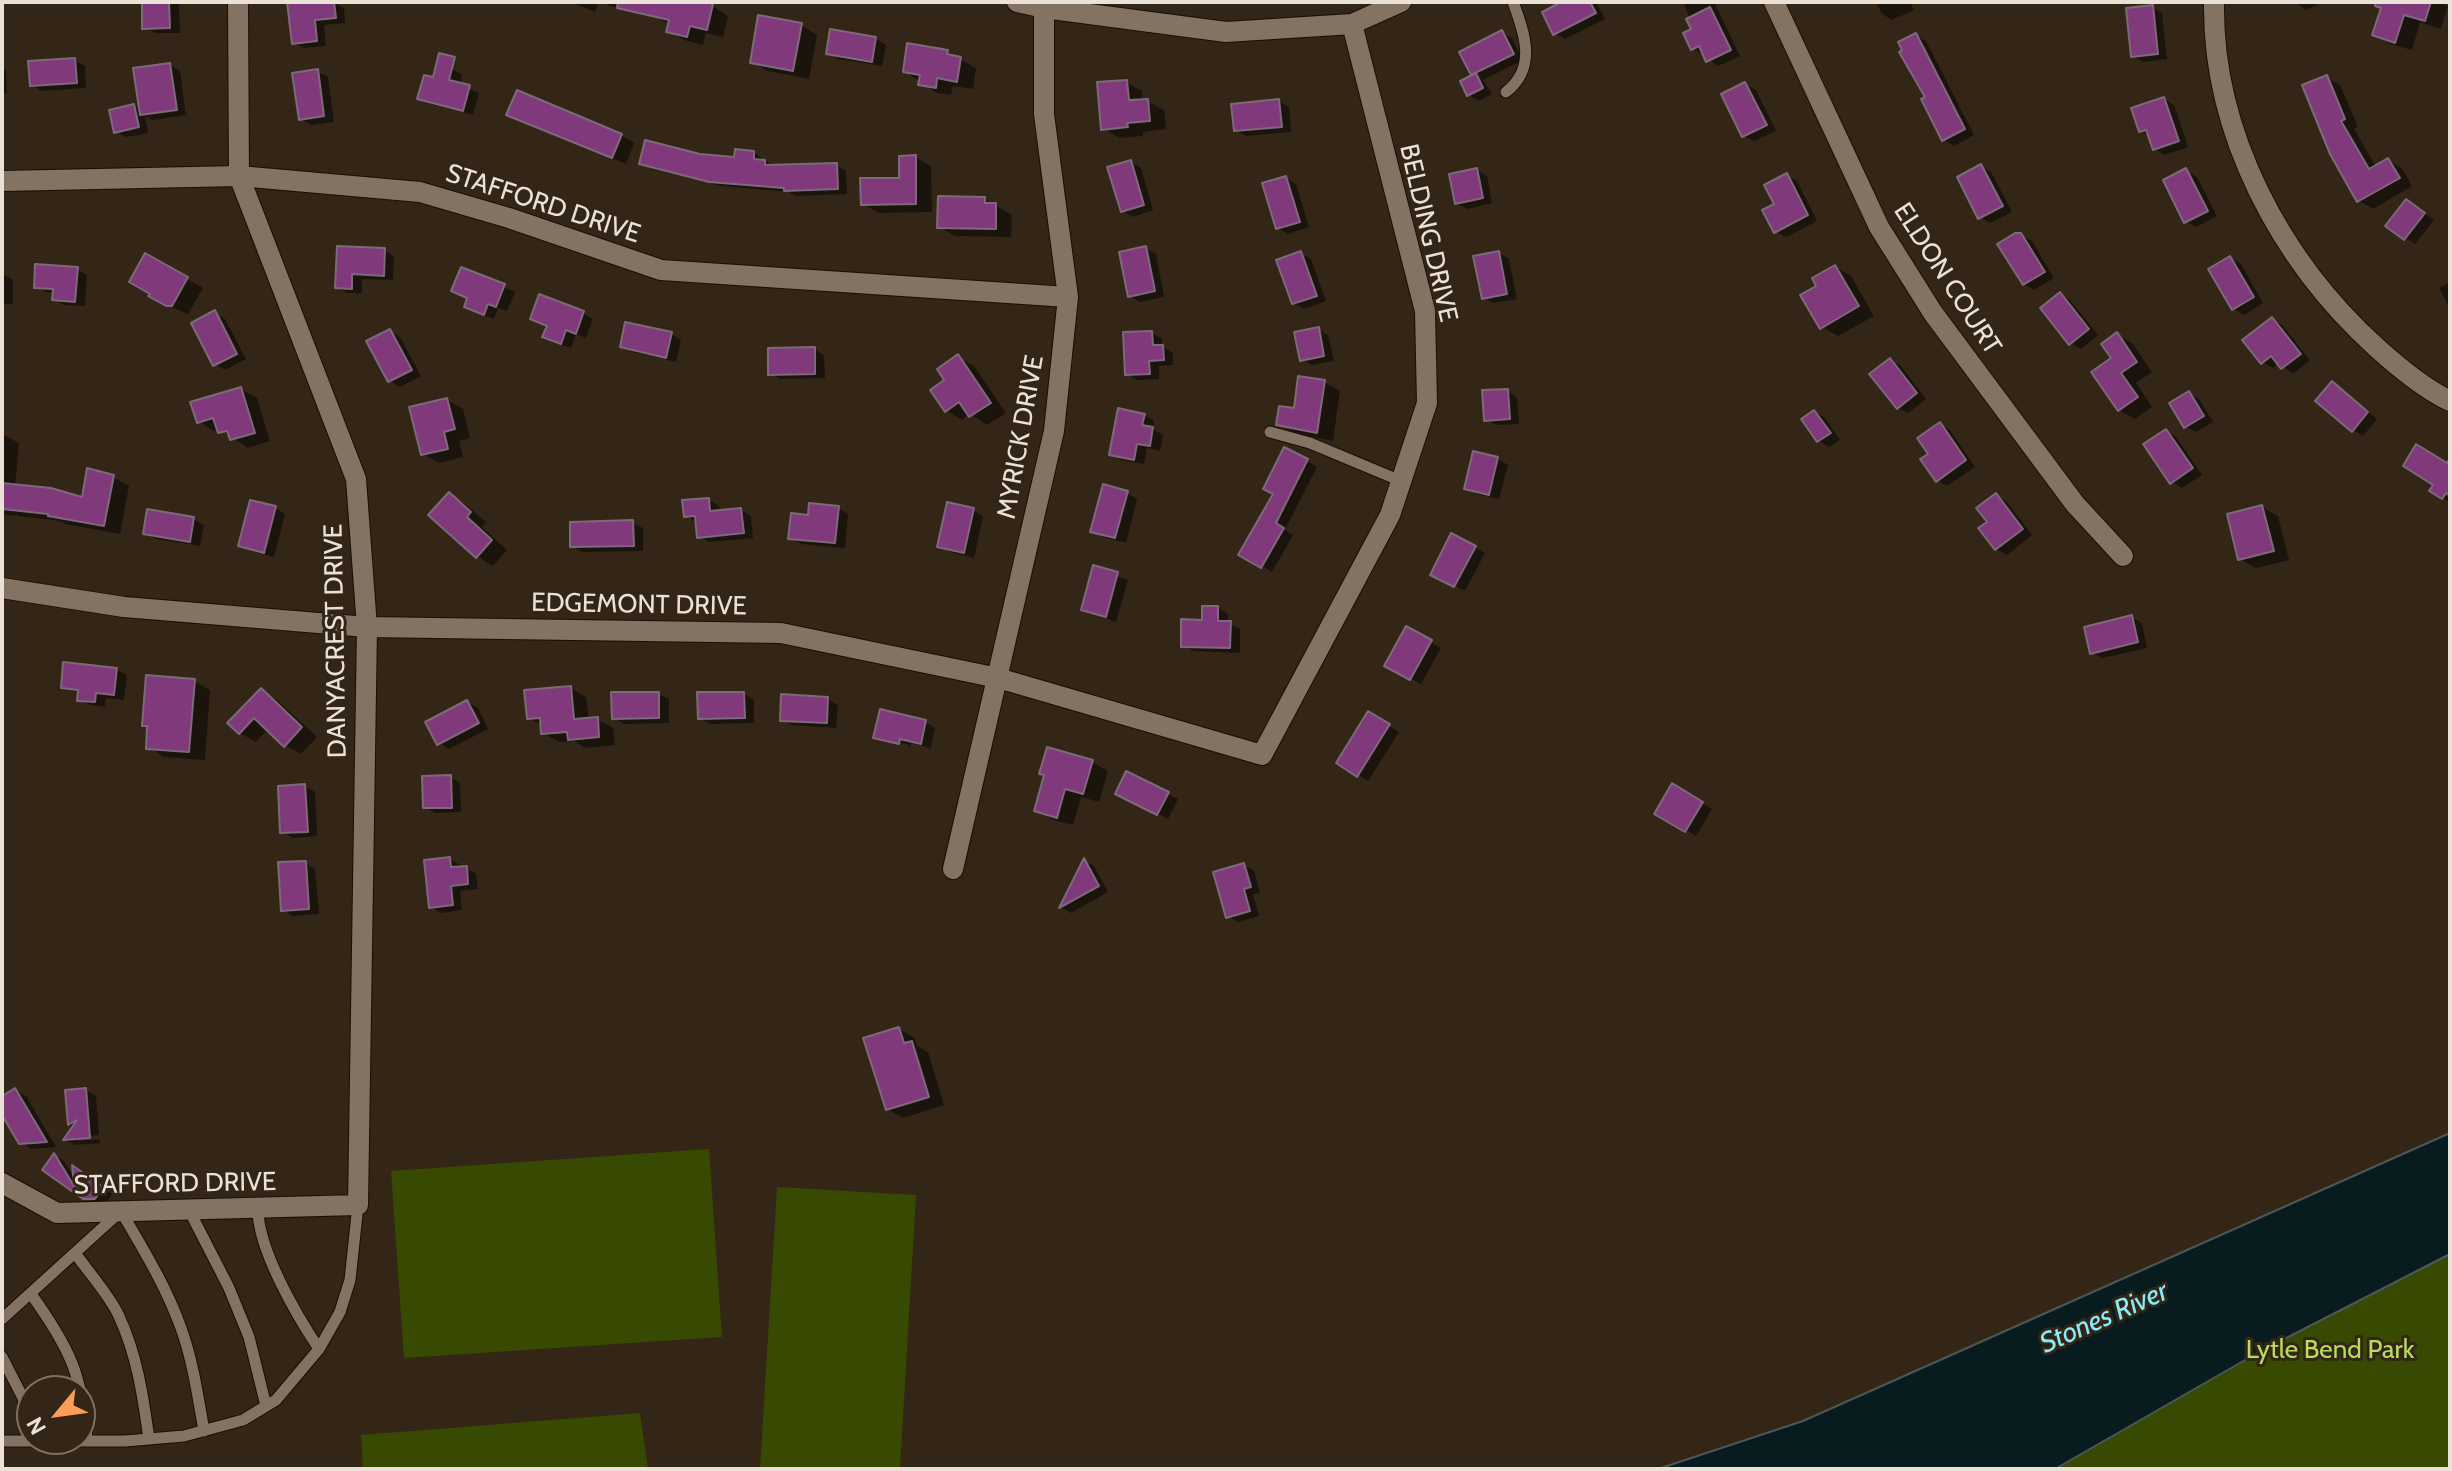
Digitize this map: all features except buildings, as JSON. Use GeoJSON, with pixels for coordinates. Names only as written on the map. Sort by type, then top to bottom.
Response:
{"type":"FeatureCollection","features":[{"type":"Feature","properties":{"kind":"street","name":"DANYACREST DRIVE"},"geometry":{"type":"LineString","coordinates":[[238,2],[239,176],[356,479],[367,627],[358,1205]]}},
{"type":"Feature","properties":{"kind":"street"},"geometry":{"type":"LineString","coordinates":[[1017,2],[1226,32],[1352,24],[1401,2]]}},
{"type":"Feature","properties":{"kind":"street","name":"ELDON COURT"},"geometry":{"type":"LineString","coordinates":[[1774,2],[1879,227],[1943,326],[2075,504],[2123,556]]}},
{"type":"Feature","properties":{"kind":"street"},"geometry":{"type":"LineString","coordinates":[[2214,2],[2220,68],[2233,124],[2253,179],[2279,231],[2312,279],[2349,323],[2392,362],[2450,401]]}},
{"type":"Feature","properties":{"kind":"street","name":"MYRICK DRIVE"},"geometry":{"type":"LineString","coordinates":[[953,869],[1054,431],[1068,297],[1044,114],[1044,8]]}},
{"type":"Feature","properties":{"kind":"street","name":"BELDING DRIVE"},"geometry":{"type":"LineString","coordinates":[[1262,755],[1390,515],[1427,403],[1425,311],[1352,24]]}},
{"type":"Feature","properties":{"kind":"street","name":"STAFFORD DRIVE"},"geometry":{"type":"LineString","coordinates":[[2,181],[239,176],[420,192],[509,218],[661,270],[1068,297]]}},
{"type":"Feature","properties":{"kind":"street","name":"EDGEMONT DRIVE"},"geometry":{"type":"LineString","coordinates":[[2,588],[124,607],[367,627],[781,633],[998,678],[1262,755]]}},
{"type":"Feature","properties":{"kind":"street","name":"STAFFORD DRIVE"},"geometry":{"type":"LineString","coordinates":[[2,1183],[57,1213],[358,1205]]}},
{"type":"Feature","properties":{"kind":"lane"},"geometry":{"type":"LineString","coordinates":[[1506,92],[1518,82],[1526,64],[1525,36],[1513,2]]}},
{"type":"Feature","properties":{"kind":"lane"},"geometry":{"type":"LineString","coordinates":[[1270,432],[1310,443],[1401,481]]}},
{"type":"Feature","properties":{"kind":"lane"},"geometry":{"type":"LineString","coordinates":[[96,1441],[184,1436],[243,1420],[276,1400],[319,1349],[340,1312],[350,1280],[358,1205]]}},
{"type":"Feature","properties":{"kind":"lane"},"geometry":{"type":"LineString","coordinates":[[258,1208],[258,1225],[265,1244],[300,1320],[319,1349]]}},
{"type":"Feature","properties":{"kind":"lane"},"geometry":{"type":"LineString","coordinates":[[189,1210],[229,1288],[249,1337],[266,1406]]}},
{"type":"Feature","properties":{"kind":"lane"},"geometry":{"type":"LineString","coordinates":[[2,1319],[121,1211],[162,1283],[181,1328],[191,1359],[204,1431]]}},
{"type":"Feature","properties":{"kind":"lane"},"geometry":{"type":"LineString","coordinates":[[75,1253],[116,1311],[131,1344],[142,1387],[149,1439]]}},
{"type":"Feature","properties":{"kind":"lane"},"geometry":{"type":"LineString","coordinates":[[31,1294],[57,1331],[77,1375]]}},
{"type":"Feature","properties":{"kind":"lane"},"geometry":{"type":"LineString","coordinates":[[2,1357],[16,1384]]}},
{"type":"Feature","properties":{"kind":"green space"},"geometry":{"type":"Polygon","coordinates":[[[709,1149],[722,1337],[404,1358],[391,1171],[709,1149]]]}},
{"type":"Feature","properties":{"kind":"green space","name":"Lytle Bend Park"},"geometry":{"type":"Polygon","coordinates":[[[2450,1179],[2450,1469],[1762,1469],[2450,1179]]]}},
{"type":"Feature","properties":{"kind":"green space"},"geometry":{"type":"Polygon","coordinates":[[[777,1187],[916,1195],[900,1469],[760,1469],[777,1187]]]}},
{"type":"Feature","properties":{"kind":"green space"},"geometry":{"type":"Polygon","coordinates":[[[640,1413],[648,1469],[363,1469],[361,1435],[640,1413]]]}},
{"type":"Feature","properties":{"kind":"water","name":"Stones River"},"geometry":{"type":"Polygon","coordinates":[[[2450,1133],[2450,1254],[2259,1352],[2055,1469],[1658,1469],[1803,1421],[2450,1133]]]}}]}
